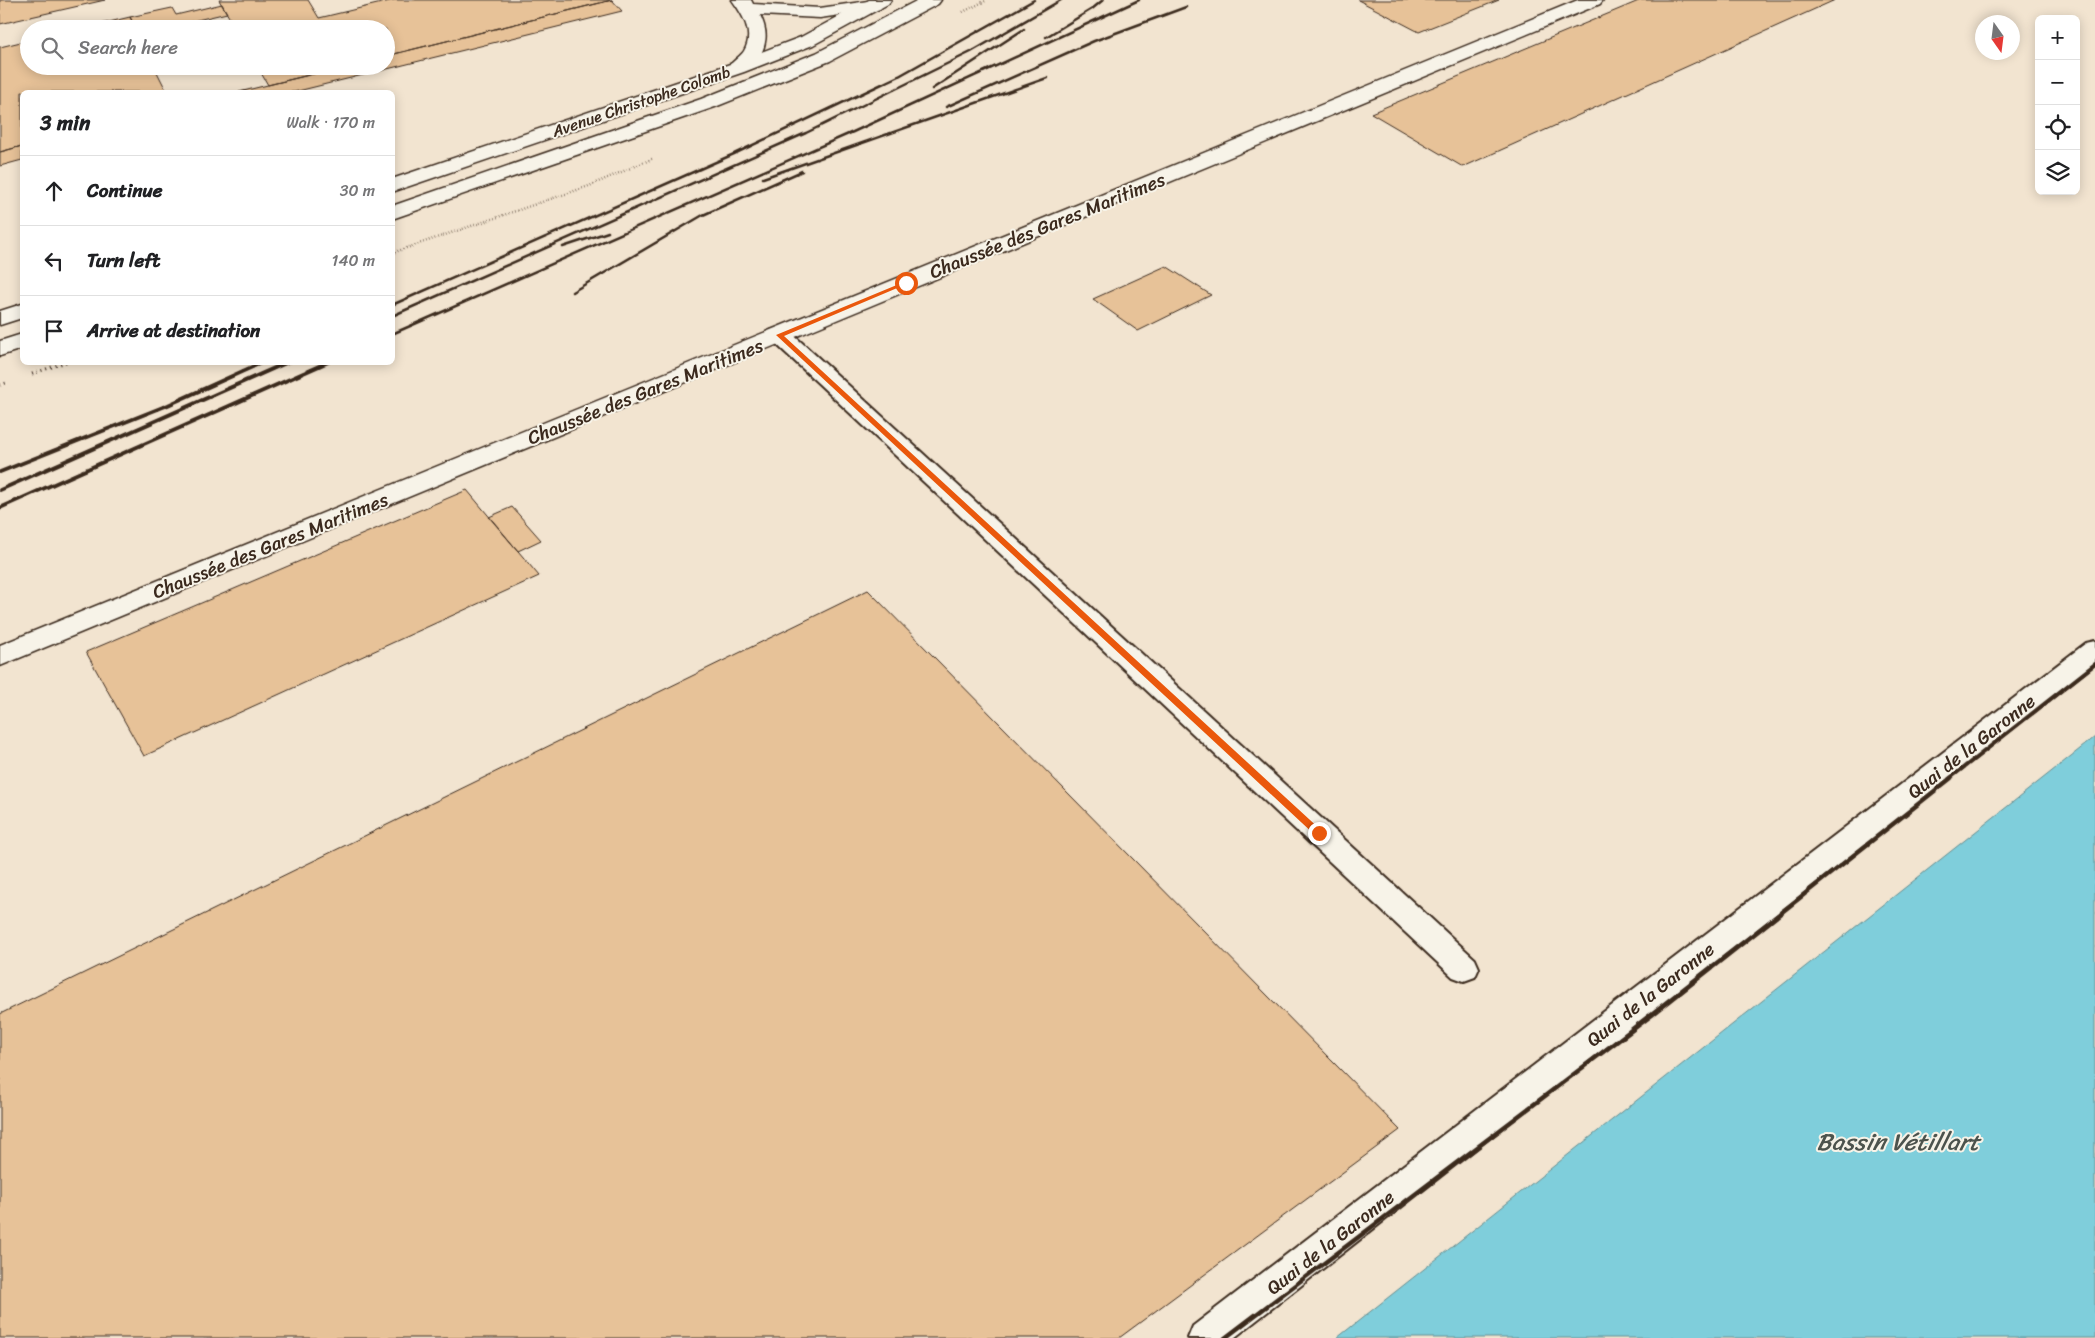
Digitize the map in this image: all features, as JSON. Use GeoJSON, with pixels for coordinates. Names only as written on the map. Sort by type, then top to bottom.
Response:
{"type":"FeatureCollection","features":[{"type":"Feature","properties":{"kind":"street"},"geometry":{"type":"LineString","coordinates":[[395,211],[708,103],[823,57],[932,0]]}},
{"type":"Feature","properties":{"kind":"street","name":"Chaussée des Gares Maritimes"},"geometry":{"type":"LineString","coordinates":[[0,656],[1594,0]]}},
{"type":"Feature","properties":{"kind":"street"},"geometry":{"type":"LineString","coordinates":[[745,4],[820,13],[878,2]]}},
{"type":"Feature","properties":{"kind":"street","name":"Avenue Christophe Colomb"},"geometry":{"type":"LineString","coordinates":[[395,185],[737,68],[806,41],[878,2]]}},
{"type":"Feature","properties":{"kind":"street"},"geometry":{"type":"LineString","coordinates":[[737,68],[754,49],[756,27],[745,4]]}},
{"type":"Feature","properties":{"kind":"street"},"geometry":{"type":"LineString","coordinates":[[0,318],[20,312]]}},
{"type":"Feature","properties":{"kind":"street"},"geometry":{"type":"LineString","coordinates":[[0,349],[20,342]]}},
{"type":"Feature","properties":{"kind":"lane"},"geometry":{"type":"LineString","coordinates":[[780,335],[1464,968]]}},
{"type":"Feature","properties":{"kind":"lane","name":"Quai de la Garonne"},"geometry":{"type":"LineString","coordinates":[[1206,1338],[2095,650]]}},
{"type":"Feature","properties":{"kind":"water","name":"Bassin Vétillart"},"geometry":{"type":"Polygon","coordinates":[[[2095,737],[2095,1338],[1337,1338],[2095,737]]]}},
{"type":"Feature","properties":{"kind":"building"},"geometry":{"type":"Polygon","coordinates":[[[0,0],[105,0],[0,24],[0,0]]]}},
{"type":"Feature","properties":{"kind":"building"},"geometry":{"type":"Polygon","coordinates":[[[219,0],[308,0],[319,18],[394,0],[612,0],[395,54],[395,20],[231,20],[219,0]]]}},
{"type":"Feature","properties":{"kind":"building"},"geometry":{"type":"Polygon","coordinates":[[[612,0],[622,11],[395,67],[395,54],[612,0]]]}},
{"type":"Feature","properties":{"kind":"building"},"geometry":{"type":"Polygon","coordinates":[[[1358,0],[1499,0],[1419,32],[1358,0]]]}},
{"type":"Feature","properties":{"kind":"building"},"geometry":{"type":"Polygon","coordinates":[[[1641,0],[1835,0],[1463,167],[1371,113],[1641,0]]]}},
{"type":"Feature","properties":{"kind":"building"},"geometry":{"type":"Polygon","coordinates":[[[222,4],[227,13],[197,20],[132,20],[130,17],[172,8],[176,15],[222,4]]]}},
{"type":"Feature","properties":{"kind":"building"},"geometry":{"type":"Polygon","coordinates":[[[130,17],[132,20],[118,20],[130,17]]]}},
{"type":"Feature","properties":{"kind":"building"},"geometry":{"type":"Polygon","coordinates":[[[20,42],[20,75],[158,75],[166,90],[20,90],[20,147],[0,152],[0,47],[20,42]]]}},
{"type":"Feature","properties":{"kind":"building"},"geometry":{"type":"Polygon","coordinates":[[[262,75],[309,75],[268,85],[262,75]]]}},
{"type":"Feature","properties":{"kind":"building"},"geometry":{"type":"Polygon","coordinates":[[[309,75],[363,75],[302,90],[247,90],[309,75]]]}},
{"type":"Feature","properties":{"kind":"building"},"geometry":{"type":"Polygon","coordinates":[[[20,147],[20,161],[0,166],[0,152],[20,147]]]}},
{"type":"Feature","properties":{"kind":"building"},"geometry":{"type":"Polygon","coordinates":[[[1166,266],[1211,295],[1138,331],[1093,299],[1166,266]]]}},
{"type":"Feature","properties":{"kind":"building"},"geometry":{"type":"Polygon","coordinates":[[[467,490],[539,576],[144,756],[86,652],[467,490]]]}},
{"type":"Feature","properties":{"kind":"building"},"geometry":{"type":"Polygon","coordinates":[[[512,507],[541,540],[518,551],[489,517],[512,507]]]}},
{"type":"Feature","properties":{"kind":"building"},"geometry":{"type":"Polygon","coordinates":[[[868,590],[1400,1130],[1119,1338],[0,1338],[0,1014],[868,590]]]}},
{"type":"Feature","properties":{"kind":"railway"},"geometry":{"type":"LineString","coordinates":[[395,304],[734,154],[899,76],[1034,0]]}},
{"type":"Feature","properties":{"kind":"railway"},"geometry":{"type":"LineString","coordinates":[[395,315],[806,133],[971,52],[1061,0]]}},
{"type":"Feature","properties":{"kind":"railway"},"geometry":{"type":"LineString","coordinates":[[1046,37],[1092,9],[1103,0]]}},
{"type":"Feature","properties":{"kind":"railway"},"geometry":{"type":"LineString","coordinates":[[395,333],[853,132],[1139,0]]}},
{"type":"Feature","properties":{"kind":"railway"},"geometry":{"type":"LineString","coordinates":[[946,107],[1094,41],[1186,7]]}},
{"type":"Feature","properties":{"kind":"railway"},"geometry":{"type":"LineString","coordinates":[[932,89],[1024,29]]}},
{"type":"Feature","properties":{"kind":"railway"},"geometry":{"type":"LineString","coordinates":[[763,178],[1047,78]]}},
{"type":"Feature","properties":{"kind":"railway"},"geometry":{"type":"LineString","coordinates":[[572,292],[703,215],[802,171]]}},
{"type":"Feature","properties":{"kind":"railway"},"geometry":{"type":"LineString","coordinates":[[563,247],[608,232]]}},
{"type":"Feature","properties":{"kind":"railway"},"geometry":{"type":"LineString","coordinates":[[0,472],[168,405],[256,365]]}},
{"type":"Feature","properties":{"kind":"railway"},"geometry":{"type":"LineString","coordinates":[[0,490],[281,365]]}},
{"type":"Feature","properties":{"kind":"railway"},"geometry":{"type":"LineString","coordinates":[[0,508],[321,365]]}},
{"type":"Feature","properties":{"kind":"railway"},"geometry":{"type":"LineString","coordinates":[[1949,779],[2095,664]]}},
{"type":"Feature","properties":{"kind":"railway"},"geometry":{"type":"LineString","coordinates":[[1225,1338],[1652,1015],[1951,778]]}},
{"type":"Feature","properties":{"kind":"route"},"geometry":{"type":"LineString","coordinates":[[906,283],[780,335],[1319,833]]}}]}
